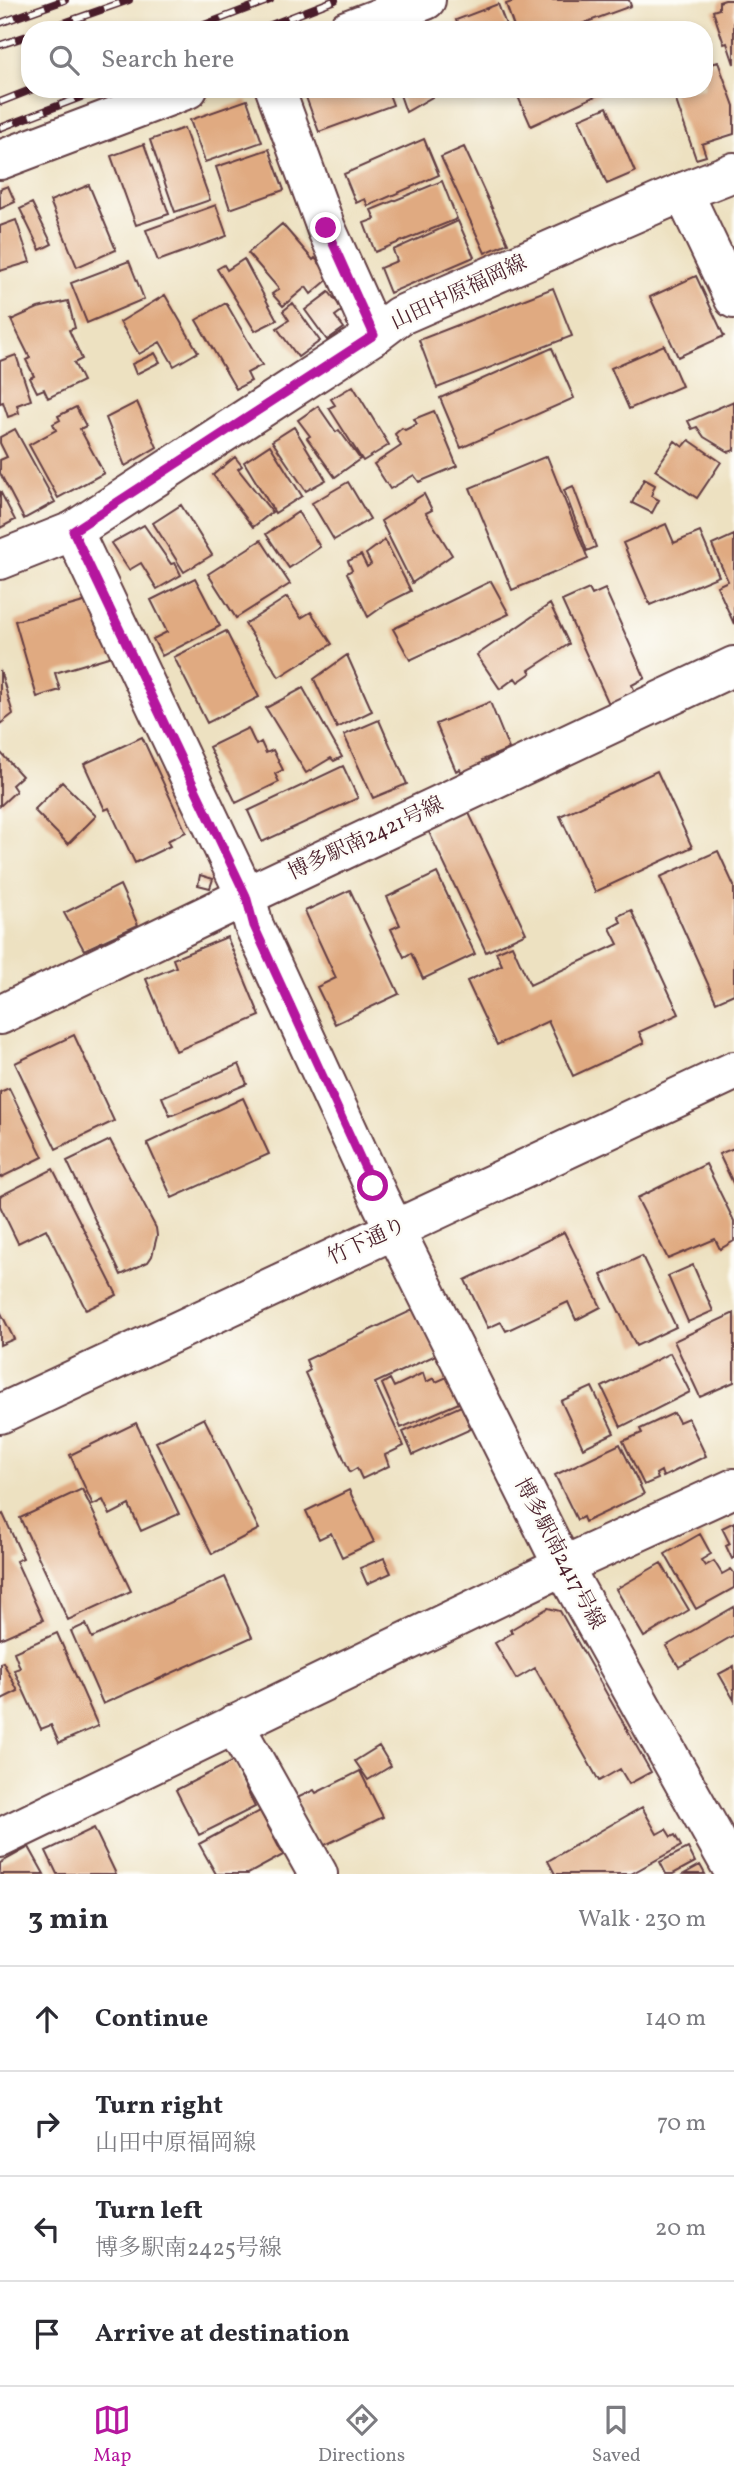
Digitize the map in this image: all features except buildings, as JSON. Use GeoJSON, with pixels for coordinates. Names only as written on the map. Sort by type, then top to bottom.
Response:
{"type":"FeatureCollection","features":[{"type":"Feature","properties":{"kind":"street"},"geometry":{"type":"LineString","coordinates":[[371,21],[426,0]]}},
{"type":"Feature","properties":{"kind":"street"},"geometry":{"type":"LineString","coordinates":[[0,160],[164,98]]}},
{"type":"Feature","properties":{"kind":"street"},"geometry":{"type":"LineString","coordinates":[[278,98],[326,228],[374,335]]}},
{"type":"Feature","properties":{"kind":"street","name":"山田中原福岡線"},"geometry":{"type":"LineString","coordinates":[[0,559],[73,531],[399,316],[734,172]]}},
{"type":"Feature","properties":{"kind":"street"},"geometry":{"type":"LineString","coordinates":[[683,192],[734,299]]}},
{"type":"Feature","properties":{"kind":"street","name":"博多駅南2417号線"},"geometry":{"type":"LineString","coordinates":[[73,531],[246,896],[254,926],[395,1229],[563,1566],[734,1872]]}},
{"type":"Feature","properties":{"kind":"street","name":"博多駅南2421号線"},"geometry":{"type":"LineString","coordinates":[[0,1015],[734,666]]}},
{"type":"Feature","properties":{"kind":"street","name":"竹下通り"},"geometry":{"type":"LineString","coordinates":[[0,1414],[395,1229],[731,1079]]}},
{"type":"Feature","properties":{"kind":"street"},"geometry":{"type":"LineString","coordinates":[[0,1838],[563,1566],[734,1488]]}},
{"type":"Feature","properties":{"kind":"street"},"geometry":{"type":"LineString","coordinates":[[234,1724],[318,1874]]}},
{"type":"Feature","properties":{"kind":"railway"},"geometry":{"type":"LineString","coordinates":[[0,23],[65,0]]}},
{"type":"Feature","properties":{"kind":"railway"},"geometry":{"type":"LineString","coordinates":[[70,21],[129,0]]}},
{"type":"Feature","properties":{"kind":"railway"},"geometry":{"type":"LineString","coordinates":[[215,21],[270,0]]}},
{"type":"Feature","properties":{"kind":"railway"},"geometry":{"type":"LineString","coordinates":[[281,21],[335,0]]}},
{"type":"Feature","properties":{"kind":"railway"},"geometry":{"type":"LineString","coordinates":[[0,45],[21,38]]}},
{"type":"Feature","properties":{"kind":"railway"},"geometry":{"type":"LineString","coordinates":[[0,102],[21,94]]}},
{"type":"Feature","properties":{"kind":"railway"},"geometry":{"type":"LineString","coordinates":[[0,128],[78,98]]}},
{"type":"Feature","properties":{"kind":"route"},"geometry":{"type":"LineString","coordinates":[[326,228],[374,335],[73,531],[246,896],[254,926],[373,1186]]}}]}
